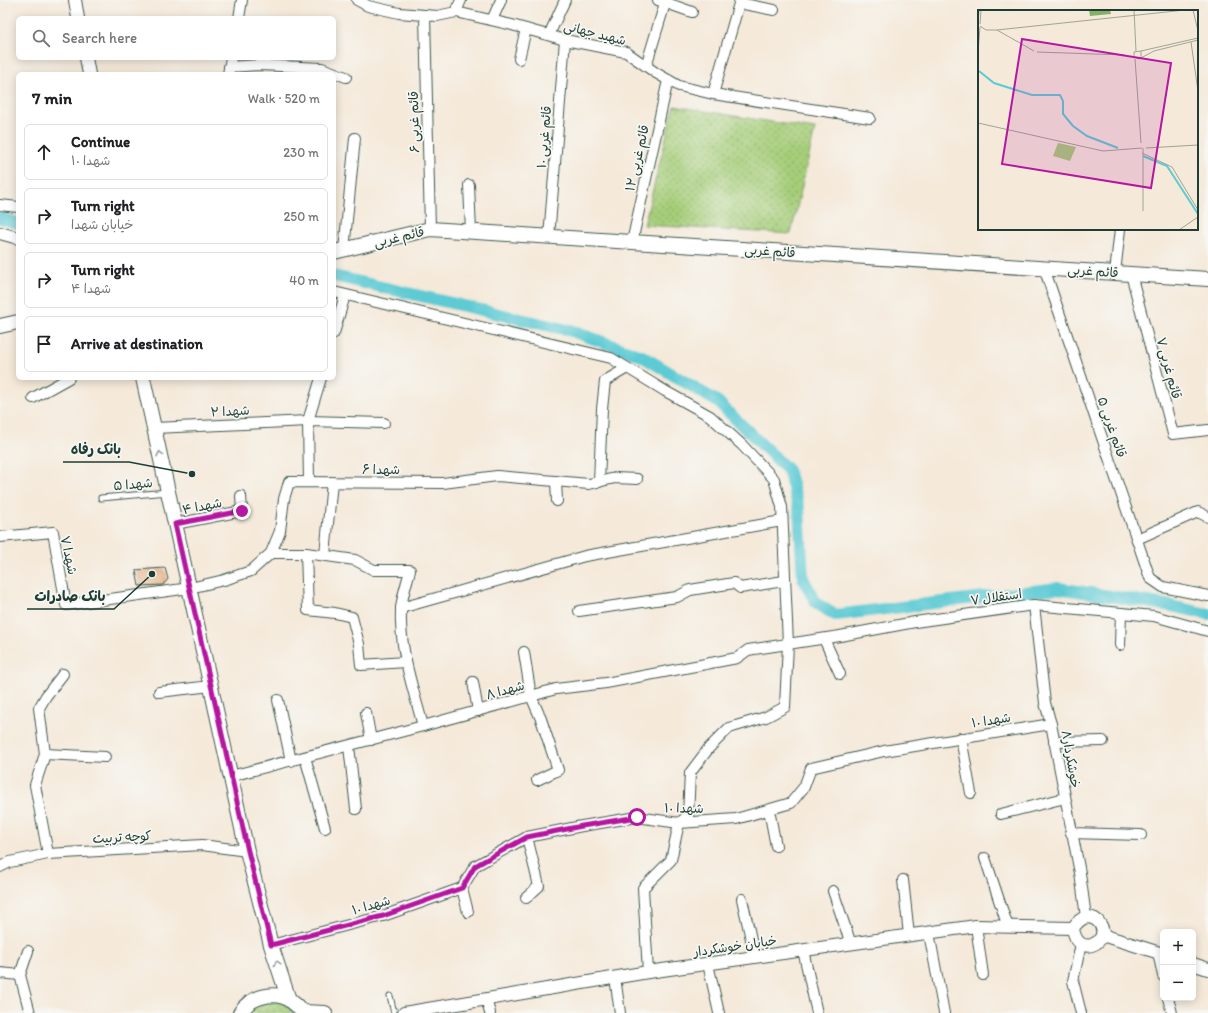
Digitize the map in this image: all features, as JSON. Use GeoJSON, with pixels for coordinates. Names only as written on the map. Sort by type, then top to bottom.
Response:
{"type":"FeatureCollection","features":[{"type":"Feature","properties":{"kind":"main road","name":"قائم غربی"},"geometry":{"type":"LineString","coordinates":[[339,251],[430,229],[1208,279]]}},
{"type":"Feature","properties":{"kind":"main road"},"geometry":{"type":"LineString","coordinates":[[0,326],[16,322]]}},
{"type":"Feature","properties":{"kind":"main road"},"geometry":{"type":"LineString","coordinates":[[142,380],[248,851],[271,945],[290,1000]]}},
{"type":"Feature","properties":{"kind":"main road"},"geometry":{"type":"LineString","coordinates":[[240,1012],[252,1001],[264,996],[281,997],[290,1000],[303,1012],[325,1013]]}},
{"type":"Feature","properties":{"kind":"street"},"geometry":{"type":"LineString","coordinates":[[75,0],[78,16]]}},
{"type":"Feature","properties":{"kind":"street"},"geometry":{"type":"LineString","coordinates":[[239,16],[242,0]]}},
{"type":"Feature","properties":{"kind":"street","name":"شهید جهانی"},"geometry":{"type":"LineString","coordinates":[[357,0],[371,3],[399,13],[437,16],[456,12],[492,20],[565,40],[626,52],[678,86],[713,94],[870,118]]}},
{"type":"Feature","properties":{"kind":"street"},"geometry":{"type":"LineString","coordinates":[[456,12],[461,0]]}},
{"type":"Feature","properties":{"kind":"street"},"geometry":{"type":"LineString","coordinates":[[492,20],[500,0]]}},
{"type":"Feature","properties":{"kind":"street"},"geometry":{"type":"LineString","coordinates":[[549,35],[564,0]]}},
{"type":"Feature","properties":{"kind":"street"},"geometry":{"type":"LineString","coordinates":[[646,66],[663,1],[692,12]]}},
{"type":"Feature","properties":{"kind":"street"},"geometry":{"type":"LineString","coordinates":[[713,94],[739,1],[774,10]]}},
{"type":"Feature","properties":{"kind":"street","name":"قائم غربی ۶"},"geometry":{"type":"LineString","coordinates":[[425,15],[430,229]]}},
{"type":"Feature","properties":{"kind":"street"},"geometry":{"type":"LineString","coordinates":[[519,59],[526,29]]}},
{"type":"Feature","properties":{"kind":"street","name":"قائم غربی ۱۰"},"geometry":{"type":"LineString","coordinates":[[549,237],[565,40]]}},
{"type":"Feature","properties":{"kind":"street"},"geometry":{"type":"LineString","coordinates":[[86,60],[89,72]]}},
{"type":"Feature","properties":{"kind":"street"},"geometry":{"type":"LineString","coordinates":[[230,66],[259,65],[322,68],[334,72]]}},
{"type":"Feature","properties":{"kind":"street"},"geometry":{"type":"LineString","coordinates":[[336,73],[346,76]]}},
{"type":"Feature","properties":{"kind":"street","name":"قائم غربی ۱۲"},"geometry":{"type":"LineString","coordinates":[[632,242],[668,80]]}},
{"type":"Feature","properties":{"kind":"street"},"geometry":{"type":"LineString","coordinates":[[339,251],[355,138]]}},
{"type":"Feature","properties":{"kind":"street"},"geometry":{"type":"LineString","coordinates":[[469,185],[471,232]]}},
{"type":"Feature","properties":{"kind":"street"},"geometry":{"type":"LineString","coordinates":[[0,205],[16,207]]}},
{"type":"Feature","properties":{"kind":"street"},"geometry":{"type":"LineString","coordinates":[[1115,273],[1120,230]]}},
{"type":"Feature","properties":{"kind":"street"},"geometry":{"type":"LineString","coordinates":[[0,233],[16,237]]}},
{"type":"Feature","properties":{"kind":"street","name":"قائم غربی ۵"},"geometry":{"type":"LineString","coordinates":[[1044,268],[1150,578],[1163,587],[1208,596]]}},
{"type":"Feature","properties":{"kind":"street","name":"قائم غربی ۷"},"geometry":{"type":"LineString","coordinates":[[1131,274],[1173,434],[1208,430]]}},
{"type":"Feature","properties":{"kind":"street"},"geometry":{"type":"LineString","coordinates":[[336,293],[611,358],[710,416],[742,445],[774,480],[782,507],[784,581],[788,644],[785,707],[766,717],[729,728],[709,748],[690,773],[688,816],[679,823],[670,860],[643,888],[648,972]]}},
{"type":"Feature","properties":{"kind":"street"},"geometry":{"type":"LineString","coordinates":[[336,326],[345,295]]}},
{"type":"Feature","properties":{"kind":"street"},"geometry":{"type":"LineString","coordinates":[[599,482],[602,409],[605,381],[627,368]]}},
{"type":"Feature","properties":{"kind":"street"},"geometry":{"type":"LineString","coordinates":[[33,398],[65,380]]}},
{"type":"Feature","properties":{"kind":"street"},"geometry":{"type":"LineString","coordinates":[[309,482],[308,421],[320,380]]}},
{"type":"Feature","properties":{"kind":"street","name":"شهدا ۲"},"geometry":{"type":"LineString","coordinates":[[154,428],[308,421],[384,423]]}},
{"type":"Feature","properties":{"kind":"street","name":"شهدا ۶"},"geometry":{"type":"LineString","coordinates":[[190,588],[224,580],[251,571],[272,552],[280,531],[284,499],[289,482],[443,483],[498,476],[589,484],[615,478],[637,479]]}},
{"type":"Feature","properties":{"kind":"street"},"geometry":{"type":"LineString","coordinates":[[556,481],[557,501]]}},
{"type":"Feature","properties":{"kind":"street"},"geometry":{"type":"LineString","coordinates":[[325,555],[332,482]]}},
{"type":"Feature","properties":{"kind":"street","name":"شهدا ۴"},"geometry":{"type":"LineString","coordinates":[[175,524],[242,511],[242,496]]}},
{"type":"Feature","properties":{"kind":"street"},"geometry":{"type":"LineString","coordinates":[[1137,539],[1198,512],[1208,517]]}},
{"type":"Feature","properties":{"kind":"street"},"geometry":{"type":"LineString","coordinates":[[401,608],[585,556],[782,521]]}},
{"type":"Feature","properties":{"kind":"street","name":"شهدا ۷"},"geometry":{"type":"LineString","coordinates":[[0,537],[53,532],[66,605],[190,588]]}},
{"type":"Feature","properties":{"kind":"street"},"geometry":{"type":"LineString","coordinates":[[272,552],[306,553],[355,560],[374,570],[410,570],[401,608],[402,637],[406,662],[423,726]]}},
{"type":"Feature","properties":{"kind":"street"},"geometry":{"type":"LineString","coordinates":[[306,553],[308,610],[335,613],[352,617],[359,644],[361,665],[406,662]]}},
{"type":"Feature","properties":{"kind":"street"},"geometry":{"type":"LineString","coordinates":[[579,611],[677,597],[690,590],[734,583],[740,588],[784,581]]}},
{"type":"Feature","properties":{"kind":"street","name":"استقلال ۷"},"geometry":{"type":"LineString","coordinates":[[788,644],[824,639],[915,622],[1034,605],[1154,616],[1208,631]]}},
{"type":"Feature","properties":{"kind":"street","name":"خوشکردار۸"},"geometry":{"type":"LineString","coordinates":[[1034,605],[1045,703],[1051,724],[1080,873],[1086,917]]}},
{"type":"Feature","properties":{"kind":"street"},"geometry":{"type":"LineString","coordinates":[[1120,645],[1121,613]]}},
{"type":"Feature","properties":{"kind":"street"},"geometry":{"type":"LineString","coordinates":[[824,639],[840,674]]}},
{"type":"Feature","properties":{"kind":"street","name":"شهدا ۸"},"geometry":{"type":"LineString","coordinates":[[231,776],[350,746],[556,689],[606,683],[737,658],[748,650],[788,644]]}},
{"type":"Feature","properties":{"kind":"street"},"geometry":{"type":"LineString","coordinates":[[524,652],[531,696],[541,719],[558,770],[537,780]]}},
{"type":"Feature","properties":{"kind":"street"},"geometry":{"type":"LineString","coordinates":[[48,854],[35,785],[45,754],[39,708],[46,696],[63,674]]}},
{"type":"Feature","properties":{"kind":"street"},"geometry":{"type":"LineString","coordinates":[[473,682],[478,711]]}},
{"type":"Feature","properties":{"kind":"street"},"geometry":{"type":"LineString","coordinates":[[159,692],[211,686]]}},
{"type":"Feature","properties":{"kind":"street"},"geometry":{"type":"LineString","coordinates":[[278,700],[291,760]]}},
{"type":"Feature","properties":{"kind":"street"},"geometry":{"type":"LineString","coordinates":[[366,713],[371,740]]}},
{"type":"Feature","properties":{"kind":"street","name":"شهدا ۱۰"},"geometry":{"type":"LineString","coordinates":[[271,945],[383,916],[462,888],[475,866],[527,837],[637,817],[679,823],[736,819],[791,803],[804,787],[811,768],[884,751],[1051,724]]}},
{"type":"Feature","properties":{"kind":"street"},"geometry":{"type":"LineString","coordinates":[[961,738],[971,793]]}},
{"type":"Feature","properties":{"kind":"street"},"geometry":{"type":"LineString","coordinates":[[1054,742],[1103,741]]}},
{"type":"Feature","properties":{"kind":"street"},"geometry":{"type":"LineString","coordinates":[[350,746],[356,809]]}},
{"type":"Feature","properties":{"kind":"street"},"geometry":{"type":"LineString","coordinates":[[45,754],[105,757]]}},
{"type":"Feature","properties":{"kind":"street"},"geometry":{"type":"LineString","coordinates":[[305,757],[325,828]]}},
{"type":"Feature","properties":{"kind":"street"},"geometry":{"type":"LineString","coordinates":[[1000,814],[1065,798]]}},
{"type":"Feature","properties":{"kind":"street"},"geometry":{"type":"LineString","coordinates":[[769,810],[776,846]]}},
{"type":"Feature","properties":{"kind":"street"},"geometry":{"type":"LineString","coordinates":[[1071,833],[1140,835]]}},
{"type":"Feature","properties":{"kind":"street"},"geometry":{"type":"LineString","coordinates":[[526,898],[539,886],[527,837]]}},
{"type":"Feature","properties":{"kind":"street","name":"کوچه تربیت"},"geometry":{"type":"LineString","coordinates":[[0,867],[10,862],[48,854],[202,845],[248,851]]}},
{"type":"Feature","properties":{"kind":"street"},"geometry":{"type":"LineString","coordinates":[[985,858],[1008,927]]}},
{"type":"Feature","properties":{"kind":"street"},"geometry":{"type":"LineString","coordinates":[[903,880],[909,935]]}},
{"type":"Feature","properties":{"kind":"street"},"geometry":{"type":"LineString","coordinates":[[462,888],[468,912]]}},
{"type":"Feature","properties":{"kind":"street"},"geometry":{"type":"LineString","coordinates":[[833,891],[851,944]]}},
{"type":"Feature","properties":{"kind":"street"},"geometry":{"type":"LineString","coordinates":[[742,899],[755,957]]}},
{"type":"Feature","properties":{"kind":"street"},"geometry":{"type":"LineString","coordinates":[[1086,917],[1091,917],[1098,922],[1102,928],[1102,935],[1095,944],[1091,946],[1081,944],[1075,938],[1072,928],[1078,921],[1086,917]]}},
{"type":"Feature","properties":{"kind":"street"},"geometry":{"type":"LineString","coordinates":[[976,926],[983,975]]}},
{"type":"Feature","properties":{"kind":"street","name":"خیابان خوشکردار"},"geometry":{"type":"LineString","coordinates":[[404,1013],[615,977],[976,926],[1072,928]]}},
{"type":"Feature","properties":{"kind":"street"},"geometry":{"type":"LineString","coordinates":[[929,933],[944,1013]]}},
{"type":"Feature","properties":{"kind":"street"},"geometry":{"type":"LineString","coordinates":[[1102,935],[1160,953]]}},
{"type":"Feature","properties":{"kind":"street"},"geometry":{"type":"LineString","coordinates":[[1081,944],[1074,981],[1081,1013]]}},
{"type":"Feature","properties":{"kind":"street"},"geometry":{"type":"LineString","coordinates":[[803,950],[816,1013]]}},
{"type":"Feature","properties":{"kind":"street"},"geometry":{"type":"LineString","coordinates":[[28,951],[20,974],[30,1013]]}},
{"type":"Feature","properties":{"kind":"street"},"geometry":{"type":"LineString","coordinates":[[708,964],[719,1013]]}},
{"type":"Feature","properties":{"kind":"street"},"geometry":{"type":"LineString","coordinates":[[1196,965],[1208,969]]}},
{"type":"Feature","properties":{"kind":"street"},"geometry":{"type":"LineString","coordinates":[[0,973],[20,974]]}},
{"type":"Feature","properties":{"kind":"street"},"geometry":{"type":"LineString","coordinates":[[615,977],[620,1013]]}},
{"type":"Feature","properties":{"kind":"street"},"geometry":{"type":"LineString","coordinates":[[486,998],[490,1013]]}},
{"type":"Feature","properties":{"kind":"street"},"geometry":{"type":"LineString","coordinates":[[1169,1001],[1172,1013]]}},
{"type":"Feature","properties":{"kind":"lane","name":"شهدا ۵"},"geometry":{"type":"LineString","coordinates":[[101,498],[168,492]]}},
{"type":"Feature","properties":{"kind":"lane"},"geometry":{"type":"LineString","coordinates":[[390,996],[394,1013]]}},
{"type":"Feature","properties":{"kind":"green space"},"geometry":{"type":"Polygon","coordinates":[[[674,106],[815,129],[791,234],[644,225],[674,106]]]}},
{"type":"Feature","properties":{"kind":"green space"},"geometry":{"type":"Polygon","coordinates":[[[261,1001],[283,1002],[297,1013],[245,1013],[261,1001]]]}},
{"type":"Feature","properties":{"kind":"building"},"geometry":{"type":"Polygon","coordinates":[[[165,568],[168,579],[163,585],[139,586],[136,570],[165,568]]]}},
{"type":"Feature","properties":{"kind":"waterway"},"geometry":{"type":"LineString","coordinates":[[0,218],[16,222]]}},
{"type":"Feature","properties":{"kind":"waterway"},"geometry":{"type":"LineString","coordinates":[[336,276],[572,331],[642,356],[695,388]]}},
{"type":"Feature","properties":{"kind":"waterway"},"geometry":{"type":"LineString","coordinates":[[698,390],[718,402],[788,470],[799,508],[803,578],[816,603],[835,615],[1058,588],[1166,605],[1208,614]]}},
{"type":"Feature","properties":{"kind":"place","name":"بانک رفاه"},"geometry":{"type":"Point","coordinates":[192,474]}},
{"type":"Feature","properties":{"kind":"place","name":"بانک صادرات"},"geometry":{"type":"Point","coordinates":[152,574]}},
{"type":"Feature","properties":{"kind":"route"},"geometry":{"type":"LineString","coordinates":[[242,511],[175,524],[248,851],[271,945],[383,916],[462,888],[475,866],[527,837],[637,817]]}}]}
